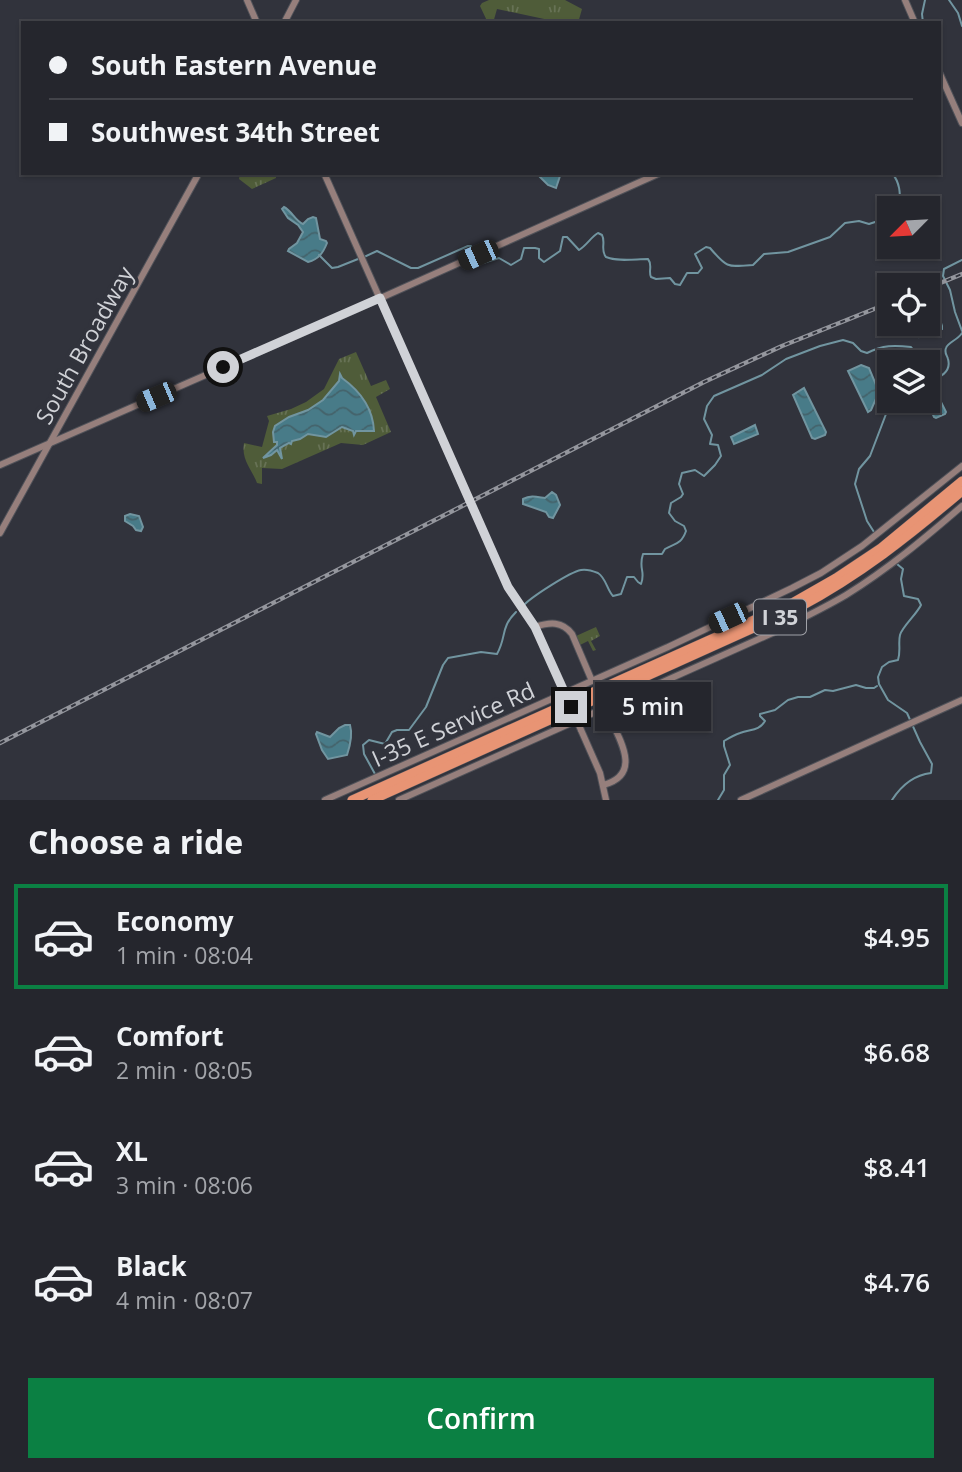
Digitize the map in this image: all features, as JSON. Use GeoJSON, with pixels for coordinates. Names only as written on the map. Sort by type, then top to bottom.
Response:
{"type":"FeatureCollection","features":[{"type":"Feature","properties":{"kind":"highway","name":"I 35"},"geometry":{"type":"LineString","coordinates":[[352,800],[794,602],[881,548],[962,481]]}},
{"type":"Feature","properties":{"kind":"highway","name":"I 35"},"geometry":{"type":"LineString","coordinates":[[372,800],[798,608],[886,554],[962,491]]}},
{"type":"Feature","properties":{"kind":"street"},"geometry":{"type":"LineString","coordinates":[[247,0],[256,21]]}},
{"type":"Feature","properties":{"kind":"street"},"geometry":{"type":"LineString","coordinates":[[285,21],[296,0]]}},
{"type":"Feature","properties":{"kind":"street"},"geometry":{"type":"LineString","coordinates":[[905,0],[914,21]]}},
{"type":"Feature","properties":{"kind":"street"},"geometry":{"type":"LineString","coordinates":[[941,76],[962,123]]}},
{"type":"Feature","properties":{"kind":"street","name":"South Broadway"},"geometry":{"type":"LineString","coordinates":[[0,533],[198,175]]}},
{"type":"Feature","properties":{"kind":"street"},"geometry":{"type":"LineString","coordinates":[[325,175],[508,587],[535,627],[561,683],[596,761],[606,800]]}},
{"type":"Feature","properties":{"kind":"street"},"geometry":{"type":"LineString","coordinates":[[0,465],[656,175]]}},
{"type":"Feature","properties":{"kind":"street","name":"I-35 E Service Rd"},"geometry":{"type":"LineString","coordinates":[[325,800],[671,645],[821,573],[879,534],[962,466]]}},
{"type":"Feature","properties":{"kind":"street"},"geometry":{"type":"LineString","coordinates":[[399,800],[779,630],[846,594],[892,564],[962,506]]}},
{"type":"Feature","properties":{"kind":"street"},"geometry":{"type":"LineString","coordinates":[[535,627],[550,622],[567,628],[592,681]]}},
{"type":"Feature","properties":{"kind":"street"},"geometry":{"type":"LineString","coordinates":[[741,800],[962,701]]}},
{"type":"Feature","properties":{"kind":"street"},"geometry":{"type":"LineString","coordinates":[[603,785],[621,777],[626,762],[625,753],[605,708]]}},
{"type":"Feature","properties":{"kind":"green space"},"geometry":{"type":"Polygon","coordinates":[[[489,0],[565,0],[582,9],[579,21],[554,21],[497,9],[494,21],[487,21],[480,6],[489,0]]]}},
{"type":"Feature","properties":{"kind":"green space"},"geometry":{"type":"Polygon","coordinates":[[[240,175],[276,175],[276,178],[252,189],[239,179],[240,175]]]}},
{"type":"Feature","properties":{"kind":"green space"},"geometry":{"type":"Polygon","coordinates":[[[356,352],[371,386],[386,380],[390,389],[376,397],[391,432],[363,445],[341,443],[282,469],[262,468],[262,484],[257,483],[245,459],[244,443],[262,447],[269,421],[267,416],[306,402],[324,389],[339,359],[356,352]]]}},
{"type":"Feature","properties":{"kind":"green space"},"geometry":{"type":"Polygon","coordinates":[[[596,627],[600,636],[591,641],[596,650],[593,651],[588,641],[580,645],[576,636],[596,627]]]}},
{"type":"Feature","properties":{"kind":"water"},"geometry":{"type":"Polygon","coordinates":[[[541,175],[560,175],[556,188],[540,177],[541,175]]]}},
{"type":"Feature","properties":{"kind":"water"},"geometry":{"type":"Polygon","coordinates":[[[284,207],[303,224],[308,219],[316,218],[320,239],[327,243],[315,259],[308,262],[288,251],[297,243],[303,232],[288,218],[282,209],[284,207]]]}},
{"type":"Feature","properties":{"kind":"water"},"geometry":{"type":"Polygon","coordinates":[[[861,365],[869,368],[877,387],[877,396],[868,412],[848,371],[861,365]]]}},
{"type":"Feature","properties":{"kind":"water"},"geometry":{"type":"Polygon","coordinates":[[[340,374],[364,401],[371,415],[374,431],[356,431],[354,435],[353,431],[342,427],[326,437],[308,434],[280,448],[282,459],[277,450],[263,458],[277,445],[277,442],[274,442],[275,426],[323,400],[339,381],[340,374]]]}},
{"type":"Feature","properties":{"kind":"water"},"geometry":{"type":"Polygon","coordinates":[[[804,388],[826,432],[815,439],[812,438],[793,395],[804,388]]]}},
{"type":"Feature","properties":{"kind":"water"},"geometry":{"type":"Polygon","coordinates":[[[940,400],[946,412],[934,417],[932,413],[940,413],[940,400]]]}},
{"type":"Feature","properties":{"kind":"water"},"geometry":{"type":"Polygon","coordinates":[[[755,425],[758,434],[734,444],[731,437],[755,425]]]}},
{"type":"Feature","properties":{"kind":"water"},"geometry":{"type":"Polygon","coordinates":[[[552,492],[560,505],[553,518],[546,512],[523,504],[523,499],[545,498],[552,492]]]}},
{"type":"Feature","properties":{"kind":"water"},"geometry":{"type":"Polygon","coordinates":[[[125,516],[139,516],[143,527],[141,531],[125,521],[125,516]]]}},
{"type":"Feature","properties":{"kind":"water"},"geometry":{"type":"Polygon","coordinates":[[[345,725],[350,725],[351,733],[347,755],[328,759],[322,750],[317,732],[330,737],[345,725]]]}},
{"type":"Feature","properties":{"kind":"waterway"},"geometry":{"type":"LineString","coordinates":[[923,21],[925,0]]}},
{"type":"Feature","properties":{"kind":"waterway"},"geometry":{"type":"LineString","coordinates":[[949,0],[958,13],[962,26]]}},
{"type":"Feature","properties":{"kind":"waterway"},"geometry":{"type":"LineString","coordinates":[[894,175],[900,196]]}},
{"type":"Feature","properties":{"kind":"waterway"},"geometry":{"type":"LineString","coordinates":[[477,259],[483,263],[499,258],[511,265],[521,259],[524,248],[535,248],[539,249],[539,258],[544,262],[560,251],[563,237],[567,237],[579,250],[598,233],[602,235],[606,257],[621,260],[648,259],[651,277],[670,278],[680,285],[687,273],[698,273],[702,268],[695,254],[706,247],[728,265],[753,265],[764,254],[788,252],[830,237],[845,223],[859,221],[869,224],[877,221]]}},
{"type":"Feature","properties":{"kind":"waterway"},"geometry":{"type":"LineString","coordinates":[[364,257],[377,251],[411,268],[418,268],[468,246],[471,246],[474,253]]}},
{"type":"Feature","properties":{"kind":"waterway"},"geometry":{"type":"LineString","coordinates":[[319,255],[332,268],[358,259]]}},
{"type":"Feature","properties":{"kind":"waterway"},"geometry":{"type":"LineString","coordinates":[[962,260],[944,269],[943,276],[962,331]]}},
{"type":"Feature","properties":{"kind":"waterway"},"geometry":{"type":"LineString","coordinates":[[940,377],[949,364],[946,348],[962,333]]}},
{"type":"Feature","properties":{"kind":"waterway"},"geometry":{"type":"LineString","coordinates":[[523,606],[551,585],[581,570],[601,575],[613,596],[621,594],[627,577],[634,577],[641,584],[643,554],[662,554],[665,549],[680,541],[686,531],[669,513],[671,503],[683,494],[679,484],[682,473],[695,470],[704,476],[721,456],[718,445],[710,444],[712,435],[704,419],[707,406],[714,396],[762,375],[786,359],[843,340],[853,343],[867,353],[889,346],[911,347],[913,350]]}},
{"type":"Feature","properties":{"kind":"waterway"},"geometry":{"type":"LineString","coordinates":[[874,532],[867,521],[855,484],[859,469],[870,456],[886,413]]}},
{"type":"Feature","properties":{"kind":"waterway"},"geometry":{"type":"LineString","coordinates":[[892,800],[908,782],[931,773],[932,764],[907,713],[888,700],[879,684],[878,677],[882,667],[898,660],[901,632],[921,605],[918,599],[904,596],[901,579],[903,569],[897,564]]}},
{"type":"Feature","properties":{"kind":"waterway"},"geometry":{"type":"LineString","coordinates":[[375,774],[364,754],[363,745],[369,740],[385,744],[392,732],[409,730],[426,707],[448,658],[481,652],[497,654],[508,623],[516,612]]}},
{"type":"Feature","properties":{"kind":"waterway"},"geometry":{"type":"LineString","coordinates":[[718,800],[724,790],[724,775],[730,765],[724,741],[760,727],[765,721],[760,714],[775,710],[788,700],[810,697],[825,690],[833,691],[856,685],[866,688],[877,686]]}},
{"type":"Feature","properties":{"kind":"railway"},"geometry":{"type":"LineString","coordinates":[[940,283],[962,274]]}},
{"type":"Feature","properties":{"kind":"railway"},"geometry":{"type":"LineString","coordinates":[[0,743],[704,382],[782,346],[877,308]]}},
{"type":"Feature","properties":{"kind":"route"},"geometry":{"type":"LineString","coordinates":[[223,367],[380,298],[508,587],[535,627],[571,707]]}}]}
